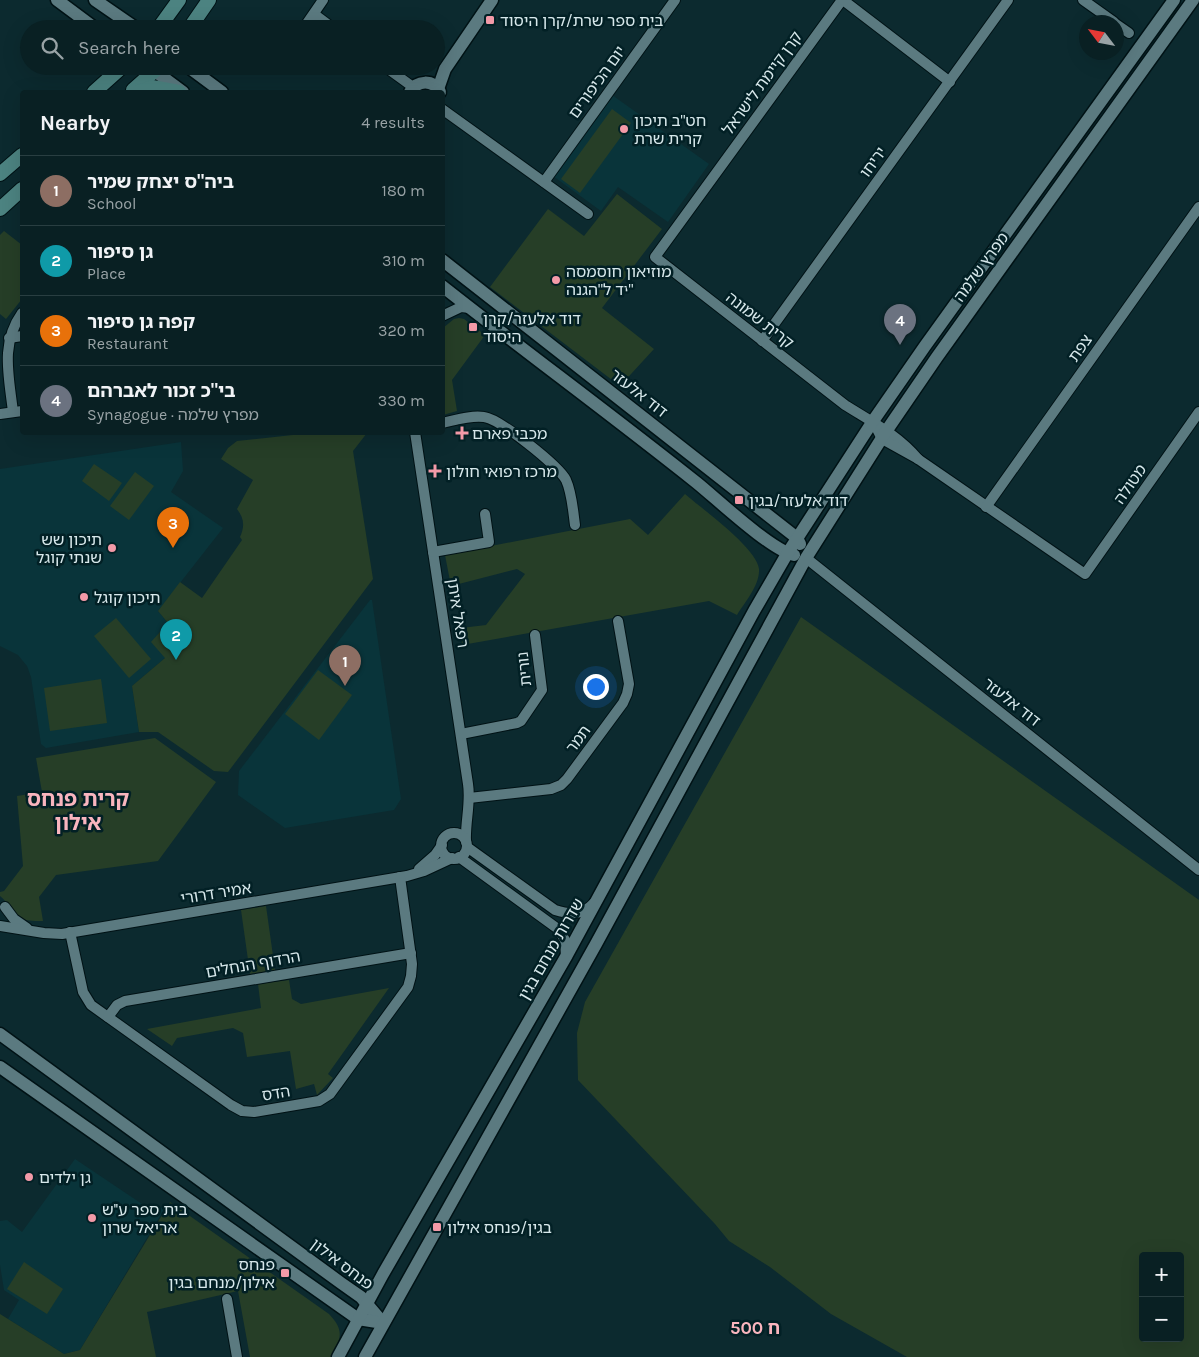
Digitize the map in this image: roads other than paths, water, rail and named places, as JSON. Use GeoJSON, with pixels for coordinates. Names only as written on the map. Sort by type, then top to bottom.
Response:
{"type":"FeatureCollection","features":[{"type":"Feature","properties":{"kind":"main road"},"geometry":{"type":"LineString","coordinates":[[165,20],[179,0]]}},
{"type":"Feature","properties":{"kind":"main road"},"geometry":{"type":"LineString","coordinates":[[195,20],[209,0]]}},
{"type":"Feature","properties":{"kind":"main road"},"geometry":{"type":"LineString","coordinates":[[99,88],[107,75]]}},
{"type":"Feature","properties":{"kind":"main road"},"geometry":{"type":"LineString","coordinates":[[99,88],[113,75]]}},
{"type":"Feature","properties":{"kind":"main road"},"geometry":{"type":"LineString","coordinates":[[132,90],[148,75]]}},
{"type":"Feature","properties":{"kind":"main road"},"geometry":{"type":"LineString","coordinates":[[144,90],[152,87],[168,90]]}},
{"type":"Feature","properties":{"kind":"main road"},"geometry":{"type":"LineString","coordinates":[[0,174],[20,157]]}},
{"type":"Feature","properties":{"kind":"main road"},"geometry":{"type":"LineString","coordinates":[[0,209],[20,191]]}},
{"type":"Feature","properties":{"kind":"street"},"geometry":{"type":"LineString","coordinates":[[57,0],[84,20]]}},
{"type":"Feature","properties":{"kind":"street"},"geometry":{"type":"LineString","coordinates":[[95,0],[124,20]]}},
{"type":"Feature","properties":{"kind":"street"},"geometry":{"type":"LineString","coordinates":[[310,20],[324,0]]}},
{"type":"Feature","properties":{"kind":"street"},"geometry":{"type":"LineString","coordinates":[[445,69],[492,0]]}},
{"type":"Feature","properties":{"kind":"street","name":"יום הכיפורים"},"geometry":{"type":"LineString","coordinates":[[544,182],[675,0]]}},
{"type":"Feature","properties":{"kind":"street"},"geometry":{"type":"LineString","coordinates":[[842,0],[950,82]]}},
{"type":"Feature","properties":{"kind":"street","name":"קרן קיימת לישראל"},"geometry":{"type":"LineString","coordinates":[[655,257],[842,0]]}},
{"type":"Feature","properties":{"kind":"street","name":"יריחו"},"geometry":{"type":"LineString","coordinates":[[762,340],[1008,0]]}},
{"type":"Feature","properties":{"kind":"street"},"geometry":{"type":"LineString","coordinates":[[1083,0],[1104,15]]}},
{"type":"Feature","properties":{"kind":"street","name":"מפרץ שלמה"},"geometry":{"type":"LineString","coordinates":[[787,554],[873,421],[936,330],[1174,0]]}},
{"type":"Feature","properties":{"kind":"street","name":"מפרץ שלמה"},"geometry":{"type":"LineString","coordinates":[[806,558],[885,434],[937,357],[1193,0]]}},
{"type":"Feature","properties":{"kind":"street"},"geometry":{"type":"LineString","coordinates":[[314,14],[322,20]]}},
{"type":"Feature","properties":{"kind":"street"},"geometry":{"type":"LineString","coordinates":[[1124,29],[1129,33]]}},
{"type":"Feature","properties":{"kind":"street"},"geometry":{"type":"LineString","coordinates":[[163,75],[181,90]]}},
{"type":"Feature","properties":{"kind":"street"},"geometry":{"type":"LineString","coordinates":[[199,75],[219,90]]}},
{"type":"Feature","properties":{"kind":"street"},"geometry":{"type":"LineString","coordinates":[[394,75],[411,90],[421,83],[436,88],[442,75]]}},
{"type":"Feature","properties":{"kind":"street"},"geometry":{"type":"LineString","coordinates":[[445,111],[588,214]]}},
{"type":"Feature","properties":{"kind":"street","name":"צפת"},"geometry":{"type":"LineString","coordinates":[[986,507],[1199,207]]}},
{"type":"Feature","properties":{"kind":"street","name":"קרית שמונה"},"geometry":{"type":"LineString","coordinates":[[655,257],[845,406],[857,418],[866,432]]}},
{"type":"Feature","properties":{"kind":"street","name":"דוד אלעזר"},"geometry":{"type":"LineString","coordinates":[[445,262],[798,538],[806,558]]}},
{"type":"Feature","properties":{"kind":"street","name":"דוד אלעזר"},"geometry":{"type":"LineString","coordinates":[[445,288],[696,482],[763,537],[787,554],[806,558],[1199,870]]}},
{"type":"Feature","properties":{"kind":"street"},"geometry":{"type":"LineString","coordinates":[[445,315],[461,308],[470,308]]}},
{"type":"Feature","properties":{"kind":"street"},"geometry":{"type":"LineString","coordinates":[[0,414],[18,411],[7,358],[9,338],[20,316]]}},
{"type":"Feature","properties":{"kind":"street"},"geometry":{"type":"LineString","coordinates":[[9,338],[20,336]]}},
{"type":"Feature","properties":{"kind":"street","name":"קרית שמונה"},"geometry":{"type":"LineString","coordinates":[[845,406],[873,421]]}},
{"type":"Feature","properties":{"kind":"street","name":"מטולה"},"geometry":{"type":"LineString","coordinates":[[986,507],[1085,574],[1199,412]]}},
{"type":"Feature","properties":{"kind":"street"},"geometry":{"type":"LineString","coordinates":[[445,422],[479,417],[494,420],[505,426],[562,474],[568,488],[575,525]]}},
{"type":"Feature","properties":{"kind":"street"},"geometry":{"type":"LineString","coordinates":[[873,421],[885,434],[986,507]]}},
{"type":"Feature","properties":{"kind":"street","name":"רפאל איתן"},"geometry":{"type":"LineString","coordinates":[[415,435],[461,734],[469,798],[466,820],[467,844]]}},
{"type":"Feature","properties":{"kind":"street"},"geometry":{"type":"LineString","coordinates":[[433,552],[488,542],[485,514]]}},
{"type":"Feature","properties":{"kind":"street"},"geometry":{"type":"LineString","coordinates":[[763,537],[772,550],[778,570]]}},
{"type":"Feature","properties":{"kind":"street","name":"שדרות מנחם בגין"},"geometry":{"type":"LineString","coordinates":[[338,1357],[383,1274],[565,958],[787,554]]}},
{"type":"Feature","properties":{"kind":"street"},"geometry":{"type":"LineString","coordinates":[[365,1357],[591,953],[806,558]]}},
{"type":"Feature","properties":{"kind":"street","name":"תמר"},"geometry":{"type":"LineString","coordinates":[[469,798],[551,789],[561,785],[569,777],[628,692],[629,682],[618,621]]}},
{"type":"Feature","properties":{"kind":"street","name":"נורית"},"geometry":{"type":"LineString","coordinates":[[461,734],[521,721],[540,694],[543,686],[535,635]]}},
{"type":"Feature","properties":{"kind":"street"},"geometry":{"type":"LineString","coordinates":[[469,798],[459,820],[450,834],[444,839],[442,845],[445,854],[455,858],[558,929],[564,937],[566,944],[565,958]]}},
{"type":"Feature","properties":{"kind":"street"},"geometry":{"type":"LineString","coordinates":[[450,834],[459,834],[467,844],[556,910],[578,913],[590,907],[598,898]]}},
{"type":"Feature","properties":{"kind":"street"},"geometry":{"type":"LineString","coordinates":[[455,858],[465,852],[467,844]]}},
{"type":"Feature","properties":{"kind":"street","name":"אמיר דרורי"},"geometry":{"type":"LineString","coordinates":[[404,876],[428,862],[442,845]]}},
{"type":"Feature","properties":{"kind":"street","name":"אמיר דרורי"},"geometry":{"type":"LineString","coordinates":[[0,924],[54,934],[70,932],[404,876],[424,871],[444,860],[455,858]]}},
{"type":"Feature","properties":{"kind":"street","name":"הדס"},"geometry":{"type":"LineString","coordinates":[[70,932],[85,997],[92,1006],[231,1105],[240,1110],[254,1112],[319,1101],[328,1096],[338,1086],[408,987],[412,971],[404,876]]}},
{"type":"Feature","properties":{"kind":"street"},"geometry":{"type":"LineString","coordinates":[[0,924],[6,915],[2,904]]}},
{"type":"Feature","properties":{"kind":"street","name":"אמיר דרורי"},"geometry":{"type":"LineString","coordinates":[[2,904],[14,919],[30,930]]}},
{"type":"Feature","properties":{"kind":"street","name":"הרדוף הנחלים"},"geometry":{"type":"LineString","coordinates":[[108,1017],[117,1005],[125,1001],[411,953]]}},
{"type":"Feature","properties":{"kind":"street","name":"פנחס אילון"},"geometry":{"type":"LineString","coordinates":[[0,1034],[341,1284],[361,1296],[383,1323]]}},
{"type":"Feature","properties":{"kind":"street"},"geometry":{"type":"LineString","coordinates":[[0,1067],[358,1319],[383,1323]]}},
{"type":"Feature","properties":{"kind":"street"},"geometry":{"type":"LineString","coordinates":[[341,1284],[365,1288],[383,1274]]}},
{"type":"Feature","properties":{"kind":"street"},"geometry":{"type":"LineString","coordinates":[[228,1299],[237,1357]]}},
{"type":"Feature","properties":{"kind":"street"},"geometry":{"type":"LineString","coordinates":[[331,1300],[344,1320],[346,1343]]}},
{"type":"Feature","properties":{"kind":"place","name":"בית ספר שרת/קרן היסוד"},"geometry":{"type":"Point","coordinates":[490,20]}},
{"type":"Feature","properties":{"kind":"place","name":"חט\"ב תיכון קרית שרת"},"geometry":{"type":"Point","coordinates":[624,129]}},
{"type":"Feature","properties":{"kind":"place","name":"מוזיאון חוסמסה יד ל\"הגנה\""},"geometry":{"type":"Point","coordinates":[556,280]}},
{"type":"Feature","properties":{"kind":"place","name":"דוד אלעזר/קרן היסוד"},"geometry":{"type":"Point","coordinates":[473,327]}},
{"type":"Feature","properties":{"kind":"place","name":"בי\"כ זכור לאברהם"},"geometry":{"type":"Point","coordinates":[900,345]}},
{"type":"Feature","properties":{"kind":"place","name":"מכבי פארם"},"geometry":{"type":"Point","coordinates":[462,433]}},
{"type":"Feature","properties":{"kind":"place","name":"מרכז רפואי חולון"},"geometry":{"type":"Point","coordinates":[435,471]}},
{"type":"Feature","properties":{"kind":"place","name":"דוד אלעזר/בגין"},"geometry":{"type":"Point","coordinates":[739,500]}},
{"type":"Feature","properties":{"kind":"place","name":"תיכון שש שנתי קוגל"},"geometry":{"type":"Point","coordinates":[112,548]}},
{"type":"Feature","properties":{"kind":"place","name":"קפה גן סיפור"},"geometry":{"type":"Point","coordinates":[173,548]}},
{"type":"Feature","properties":{"kind":"place","name":"תיכון קוגל"},"geometry":{"type":"Point","coordinates":[84,597]}},
{"type":"Feature","properties":{"kind":"place","name":"גן סיפור"},"geometry":{"type":"Point","coordinates":[176,660]}},
{"type":"Feature","properties":{"kind":"place","name":"ביה\"ס יצחק שמיר"},"geometry":{"type":"Point","coordinates":[345,686]}},
{"type":"Feature","properties":{"kind":"place","name":"גן ילדים"},"geometry":{"type":"Point","coordinates":[29,1177]}},
{"type":"Feature","properties":{"kind":"place","name":"בית ספר ע''ש אריאל שרון"},"geometry":{"type":"Point","coordinates":[92,1218]}},
{"type":"Feature","properties":{"kind":"place","name":"בגין/פנחס אילון"},"geometry":{"type":"Point","coordinates":[437,1227]}},
{"type":"Feature","properties":{"kind":"place","name":"פנחס אילון/מנחם בגין"},"geometry":{"type":"Point","coordinates":[285,1273]}},
{"type":"Feature","properties":{"kind":"district","name":"קרית פנחס אילון"},"geometry":{"type":"Point","coordinates":[78,811]}},
{"type":"Feature","properties":{"kind":"district","name":"ח 500"},"geometry":{"type":"Point","coordinates":[755,1328]}}]}
